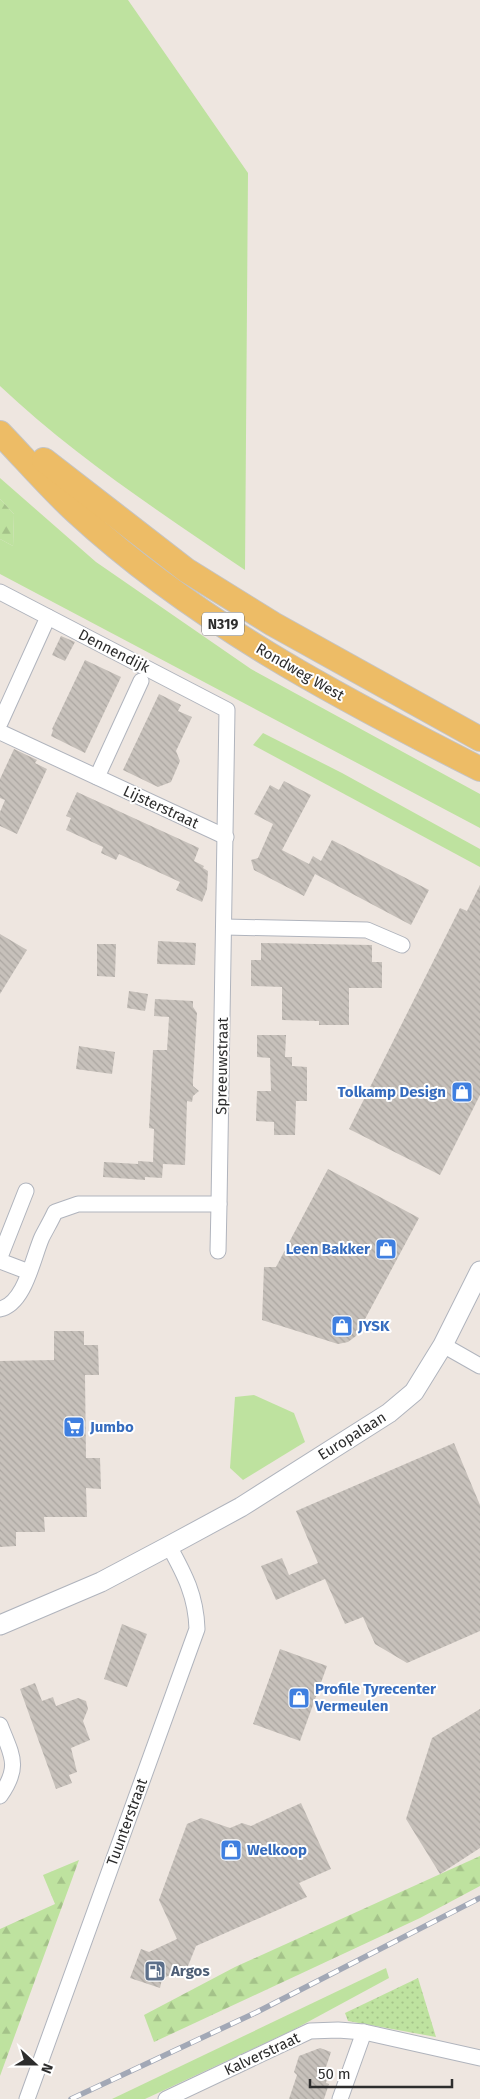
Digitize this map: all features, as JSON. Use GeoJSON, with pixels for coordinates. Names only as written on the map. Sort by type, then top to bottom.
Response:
{"type":"FeatureCollection","features":[{"type":"Feature","properties":{"kind":"main road","name":"Rondweg West"},"geometry":{"type":"LineString","coordinates":[[0,425],[90,498],[186,570],[273,624],[480,739]]}},
{"type":"Feature","properties":{"kind":"main road","name":"Rondweg West"},"geometry":{"type":"LineString","coordinates":[[0,433],[76,511],[175,591],[255,646],[381,718],[480,769]]}},
{"type":"Feature","properties":{"kind":"street","name":"Dennendijk"},"geometry":{"type":"LineString","coordinates":[[0,592],[227,710]]}},
{"type":"Feature","properties":{"kind":"street"},"geometry":{"type":"LineString","coordinates":[[0,723],[48,617]]}},
{"type":"Feature","properties":{"kind":"street"},"geometry":{"type":"LineString","coordinates":[[97,777],[141,681]]}},
{"type":"Feature","properties":{"kind":"street","name":"Spreeuwstraat"},"geometry":{"type":"LineString","coordinates":[[218,1251],[225,927],[227,710]]}},
{"type":"Feature","properties":{"kind":"street","name":"Lijsterstraat"},"geometry":{"type":"LineString","coordinates":[[0,732],[226,837]]}},
{"type":"Feature","properties":{"kind":"street"},"geometry":{"type":"LineString","coordinates":[[225,927],[367,930],[402,945]]}},
{"type":"Feature","properties":{"kind":"street"},"geometry":{"type":"LineString","coordinates":[[26,1191],[0,1259],[29,1272]]}},
{"type":"Feature","properties":{"kind":"street"},"geometry":{"type":"LineString","coordinates":[[0,1309],[5,1308],[16,1298],[55,1212],[78,1204],[219,1204]]}},
{"type":"Feature","properties":{"kind":"street","name":"Europalaan"},"geometry":{"type":"LineString","coordinates":[[0,1624],[100,1582],[169,1546],[241,1507],[390,1413],[414,1392],[443,1345],[480,1271]]}},
{"type":"Feature","properties":{"kind":"street"},"geometry":{"type":"LineString","coordinates":[[443,1345],[480,1366]]}},
{"type":"Feature","properties":{"kind":"street","name":"Tuunterstraat"},"geometry":{"type":"LineString","coordinates":[[27,2099],[197,1629],[196,1606],[192,1592],[169,1546]]}},
{"type":"Feature","properties":{"kind":"street"},"geometry":{"type":"LineString","coordinates":[[0,1725],[14,1760],[11,1780],[0,1796]]}},
{"type":"Feature","properties":{"kind":"street","name":"Kalverstraat"},"geometry":{"type":"LineString","coordinates":[[166,2099],[310,2031],[364,2032],[480,2058]]}},
{"type":"Feature","properties":{"kind":"street"},"geometry":{"type":"LineString","coordinates":[[340,2099],[364,2032]]}},
{"type":"Feature","properties":{"kind":"green space"},"geometry":{"type":"Polygon","coordinates":[[[0,0],[128,0],[248,173],[245,570],[88,460],[28,412],[0,386],[0,0]]]}},
{"type":"Feature","properties":{"kind":"green space"},"geometry":{"type":"Polygon","coordinates":[[[0,478],[96,562],[251,669],[480,794],[480,828],[0,574],[0,539],[13,546],[14,514],[0,499],[0,478]]]}},
{"type":"Feature","properties":{"kind":"green space"},"geometry":{"type":"Polygon","coordinates":[[[0,499],[14,514],[13,546],[0,539],[0,499]]]}},
{"type":"Feature","properties":{"kind":"green space"},"geometry":{"type":"Polygon","coordinates":[[[263,733],[342,773],[480,849],[480,867],[253,745],[263,733]]]}},
{"type":"Feature","properties":{"kind":"green space"},"geometry":{"type":"Polygon","coordinates":[[[254,1395],[294,1413],[305,1442],[243,1480],[230,1468],[235,1397],[254,1395]]]}},
{"type":"Feature","properties":{"kind":"green space"},"geometry":{"type":"Polygon","coordinates":[[[480,1856],[480,1886],[420,1918],[154,2042],[144,2015],[235,1967],[480,1856]]]}},
{"type":"Feature","properties":{"kind":"green space"},"geometry":{"type":"Polygon","coordinates":[[[79,1860],[0,2076],[0,1929],[55,1904],[43,1875],[79,1860]]]}},
{"type":"Feature","properties":{"kind":"green space"},"geometry":{"type":"Polygon","coordinates":[[[386,1968],[389,1978],[293,2030],[145,2099],[112,2099],[386,1968]]]}},
{"type":"Feature","properties":{"kind":"green space"},"geometry":{"type":"Polygon","coordinates":[[[418,1978],[436,2037],[348,2021],[345,2013],[418,1978]]]}},
{"type":"Feature","properties":{"kind":"building"},"geometry":{"type":"Polygon","coordinates":[[[61,636],[75,642],[65,661],[52,655],[61,636]]]}},
{"type":"Feature","properties":{"kind":"building"},"geometry":{"type":"Polygon","coordinates":[[[85,660],[121,677],[85,753],[51,736],[52,729],[85,660]]]}},
{"type":"Feature","properties":{"kind":"building"},"geometry":{"type":"Polygon","coordinates":[[[159,694],[181,705],[178,711],[192,717],[176,751],[180,761],[171,782],[158,787],[123,770],[159,694]]]}},
{"type":"Feature","properties":{"kind":"building"},"geometry":{"type":"Polygon","coordinates":[[[14,749],[37,760],[35,763],[47,769],[17,834],[0,826],[0,812],[5,800],[0,798],[0,779],[14,749]]]}},
{"type":"Feature","properties":{"kind":"building"},"geometry":{"type":"Polygon","coordinates":[[[284,781],[311,795],[282,850],[309,864],[313,856],[321,861],[332,840],[429,890],[411,925],[315,874],[304,896],[254,870],[251,860],[258,858],[273,824],[254,814],[270,785],[279,790],[284,781]]]}},
{"type":"Feature","properties":{"kind":"building"},"geometry":{"type":"Polygon","coordinates":[[[77,792],[199,848],[194,861],[204,866],[203,868],[208,871],[207,889],[202,902],[176,890],[180,882],[119,854],[116,860],[101,853],[103,847],[66,830],[71,818],[66,816],[77,792]]]}},
{"type":"Feature","properties":{"kind":"building"},"geometry":{"type":"Polygon","coordinates":[[[480,885],[480,1095],[440,1175],[349,1129],[460,908],[467,911],[480,885]]]}},
{"type":"Feature","properties":{"kind":"building"},"geometry":{"type":"Polygon","coordinates":[[[0,934],[27,950],[0,994],[0,934]]]}},
{"type":"Feature","properties":{"kind":"building"},"geometry":{"type":"Polygon","coordinates":[[[158,941],[196,943],[195,965],[157,964],[158,941]]]}},
{"type":"Feature","properties":{"kind":"building"},"geometry":{"type":"Polygon","coordinates":[[[261,943],[372,945],[372,962],[382,962],[382,988],[349,988],[349,1025],[319,1025],[319,1021],[282,1020],[282,987],[251,986],[251,960],[261,960],[261,943]]]}},
{"type":"Feature","properties":{"kind":"building"},"geometry":{"type":"Polygon","coordinates":[[[97,944],[116,944],[115,977],[97,976],[97,944]]]}},
{"type":"Feature","properties":{"kind":"building"},"geometry":{"type":"Polygon","coordinates":[[[129,991],[148,994],[145,1011],[127,1008],[129,991]]]}},
{"type":"Feature","properties":{"kind":"building"},"geometry":{"type":"Polygon","coordinates":[[[155,999],[193,1001],[193,1007],[197,1013],[193,1086],[199,1091],[193,1096],[192,1102],[187,1101],[185,1165],[163,1164],[162,1178],[145,1177],[145,1180],[103,1177],[104,1162],[138,1164],[138,1161],[153,1162],[154,1129],[149,1128],[153,1050],[167,1050],[169,1017],[154,1016],[155,999]]]}},
{"type":"Feature","properties":{"kind":"building"},"geometry":{"type":"Polygon","coordinates":[[[257,1035],[286,1035],[285,1057],[292,1057],[292,1066],[307,1067],[307,1101],[296,1101],[295,1135],[274,1135],[274,1122],[256,1121],[257,1091],[271,1091],[270,1058],[257,1057],[257,1035]]]}},
{"type":"Feature","properties":{"kind":"building"},"geometry":{"type":"Polygon","coordinates":[[[79,1046],[115,1052],[112,1074],[76,1069],[79,1046]]]}},
{"type":"Feature","properties":{"kind":"building"},"geometry":{"type":"Polygon","coordinates":[[[328,1169],[419,1218],[356,1336],[348,1342],[338,1344],[262,1320],[264,1267],[276,1267],[328,1169]]]}},
{"type":"Feature","properties":{"kind":"building"},"geometry":{"type":"Polygon","coordinates":[[[54,1331],[84,1331],[84,1345],[98,1345],[99,1375],[85,1375],[86,1458],[100,1458],[101,1489],[86,1488],[87,1517],[44,1517],[45,1532],[16,1532],[16,1546],[0,1547],[0,1361],[54,1360],[54,1331]]]}},
{"type":"Feature","properties":{"kind":"building"},"geometry":{"type":"Polygon","coordinates":[[[454,1443],[480,1505],[480,1631],[407,1663],[375,1644],[363,1617],[345,1624],[325,1579],[276,1600],[261,1566],[282,1558],[289,1575],[318,1563],[296,1511],[454,1443]]]}},
{"type":"Feature","properties":{"kind":"building"},"geometry":{"type":"Polygon","coordinates":[[[122,1624],[147,1634],[127,1687],[104,1679],[122,1624]]]}},
{"type":"Feature","properties":{"kind":"building"},"geometry":{"type":"Polygon","coordinates":[[[280,1649],[327,1666],[300,1741],[253,1724],[280,1649]]]}},
{"type":"Feature","properties":{"kind":"building"},"geometry":{"type":"Polygon","coordinates":[[[35,1683],[42,1701],[53,1697],[56,1706],[78,1698],[86,1701],[88,1709],[83,1721],[90,1740],[71,1748],[77,1772],[69,1775],[72,1783],[56,1789],[20,1689],[35,1683]]]}},
{"type":"Feature","properties":{"kind":"building"},"geometry":{"type":"Polygon","coordinates":[[[480,1709],[480,1848],[440,1874],[406,1819],[432,1738],[480,1709]]]}},
{"type":"Feature","properties":{"kind":"building"},"geometry":{"type":"Polygon","coordinates":[[[301,1803],[331,1869],[299,1883],[307,1897],[196,1946],[188,1966],[162,1979],[160,1988],[130,1978],[141,1949],[149,1952],[177,1939],[159,1900],[187,1824],[201,1818],[230,1828],[242,1823],[251,1826],[301,1803]]]}},
{"type":"Feature","properties":{"kind":"building"},"geometry":{"type":"Polygon","coordinates":[[[320,2048],[331,2052],[323,2076],[327,2078],[326,2083],[329,2084],[324,2099],[289,2099],[297,2075],[294,2072],[299,2056],[320,2048]]]}},
{"type":"Feature","properties":{"kind":"railway"},"geometry":{"type":"LineString","coordinates":[[71,2099],[257,2012],[480,1898]]}},
{"type":"Feature","properties":{"kind":"place","name":"Tolkamp Design"},"geometry":{"type":"Point","coordinates":[462,1092]}},
{"type":"Feature","properties":{"kind":"place","name":"Leen Bakker"},"geometry":{"type":"Point","coordinates":[386,1249]}},
{"type":"Feature","properties":{"kind":"place","name":"JYSK"},"geometry":{"type":"Point","coordinates":[342,1326]}},
{"type":"Feature","properties":{"kind":"place","name":"Jumbo"},"geometry":{"type":"Point","coordinates":[74,1427]}},
{"type":"Feature","properties":{"kind":"place","name":"Profile Tyrecenter Vermeulen"},"geometry":{"type":"Point","coordinates":[299,1698]}},
{"type":"Feature","properties":{"kind":"place","name":"Welkoop"},"geometry":{"type":"Point","coordinates":[231,1850]}},
{"type":"Feature","properties":{"kind":"place","name":"Argos"},"geometry":{"type":"Point","coordinates":[155,1971]}}]}
